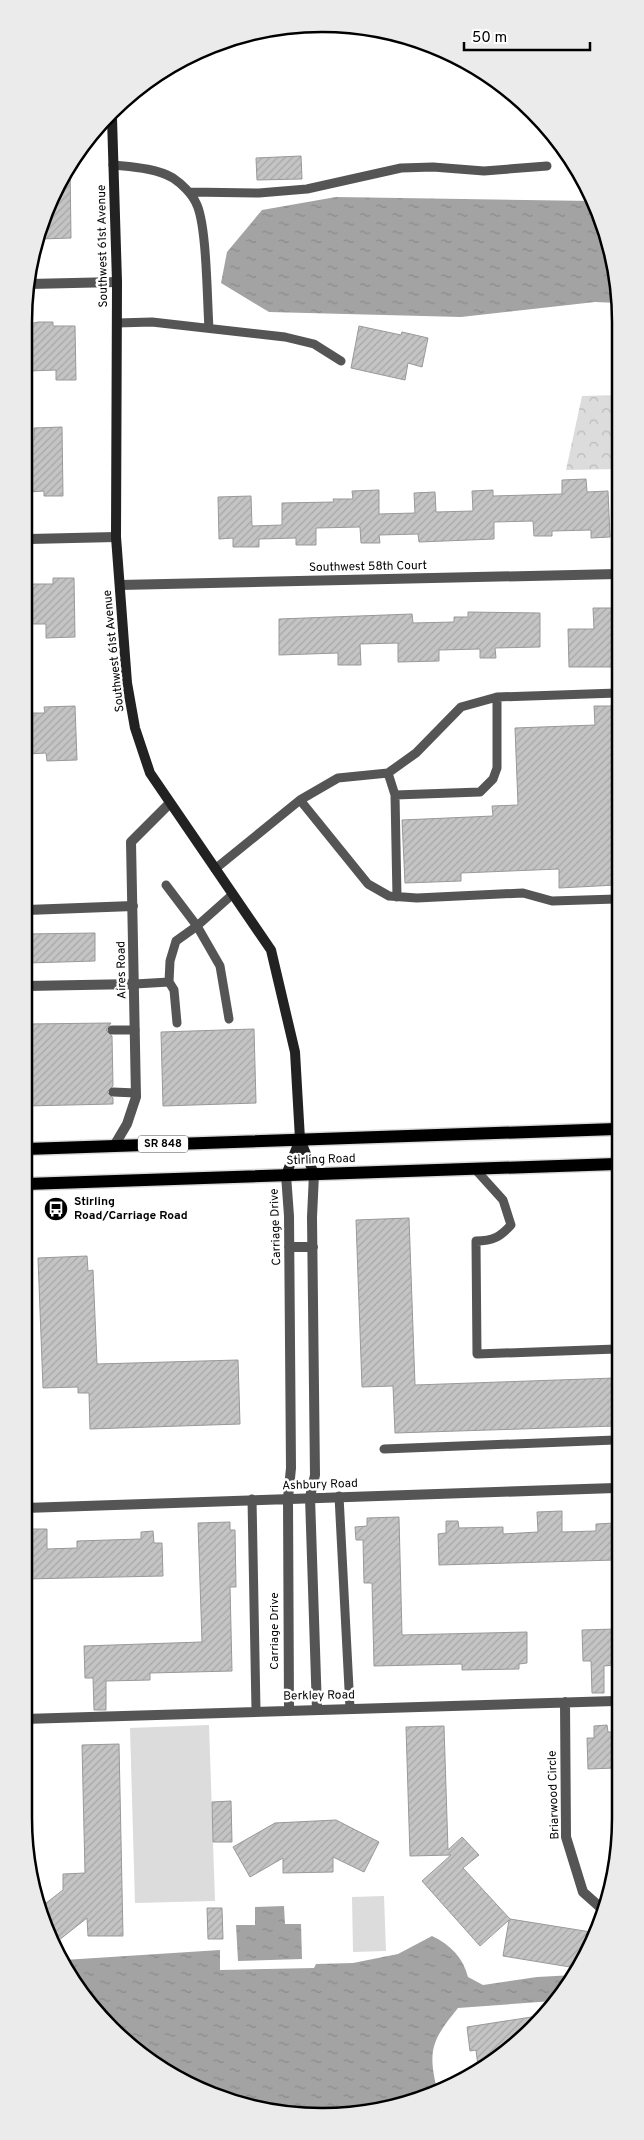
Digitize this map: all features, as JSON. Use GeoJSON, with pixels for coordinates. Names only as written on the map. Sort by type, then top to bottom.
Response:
{"type":"FeatureCollection","features":[{"type":"Feature","properties":{"kind":"main road","name":"Stirling Road"},"geometry":{"type":"LineString","coordinates":[[32,1149],[612,1129]]}},
{"type":"Feature","properties":{"kind":"main road","name":"Stirling Road"},"geometry":{"type":"LineString","coordinates":[[32,1184],[612,1164]]}},
{"type":"Feature","properties":{"kind":"street","name":"Southwest 61st Avenue"},"geometry":{"type":"LineString","coordinates":[[112,122],[117,282],[116,537],[127,683],[135,728],[150,773],[169,804],[271,950],[295,1052],[300,1139]]}},
{"type":"Feature","properties":{"kind":"street"},"geometry":{"type":"LineString","coordinates":[[35,284],[117,282]]}},
{"type":"Feature","properties":{"kind":"street"},"geometry":{"type":"LineString","coordinates":[[32,539],[116,537]]}},
{"type":"Feature","properties":{"kind":"street","name":"Southwest 58th Court"},"geometry":{"type":"LineString","coordinates":[[120,585],[612,574]]}},
{"type":"Feature","properties":{"kind":"street","name":"Aires Road"},"geometry":{"type":"LineString","coordinates":[[114,1146],[127,1124],[136,1093],[131,842],[169,804]]}},
{"type":"Feature","properties":{"kind":"street"},"geometry":{"type":"LineString","coordinates":[[32,910],[133,906]]}},
{"type":"Feature","properties":{"kind":"street"},"geometry":{"type":"LineString","coordinates":[[32,986],[135,984]]}},
{"type":"Feature","properties":{"kind":"street"},"geometry":{"type":"LineString","coordinates":[[300,1139],[314,1174],[315,1476],[310,1497],[316,1710]]}},
{"type":"Feature","properties":{"kind":"street","name":"Carriage Drive"},"geometry":{"type":"LineString","coordinates":[[289,1709],[288,1498],[291,1468],[289,1247],[286,1175],[300,1139]]}},
{"type":"Feature","properties":{"kind":"street"},"geometry":{"type":"LineString","coordinates":[[289,1247],[313,1247]]}},
{"type":"Feature","properties":{"kind":"street","name":"Ashbury Road"},"geometry":{"type":"LineString","coordinates":[[32,1508],[612,1488]]}},
{"type":"Feature","properties":{"kind":"street","name":"Berkley Road"},"geometry":{"type":"LineString","coordinates":[[32,1719],[256,1710],[316,1710],[612,1701]]}},
{"type":"Feature","properties":{"kind":"street","name":"Briarwood Circle"},"geometry":{"type":"LineString","coordinates":[[565,1702],[566,1837],[584,1892],[598,1905]]}},
{"type":"Feature","properties":{"kind":"lane"},"geometry":{"type":"LineString","coordinates":[[113,165],[151,170],[172,178],[189,192],[197,204],[203,238],[209,328]]}},
{"type":"Feature","properties":{"kind":"lane"},"geometry":{"type":"LineString","coordinates":[[189,192],[259,193],[308,189],[401,168],[433,167],[484,171],[547,166]]}},
{"type":"Feature","properties":{"kind":"lane"},"geometry":{"type":"LineString","coordinates":[[117,323],[152,322],[285,337],[314,344],[341,361]]}},
{"type":"Feature","properties":{"kind":"lane"},"geometry":{"type":"LineString","coordinates":[[215,869],[300,800],[338,778],[388,773],[416,753],[461,707],[497,697],[612,693]]}},
{"type":"Feature","properties":{"kind":"lane"},"geometry":{"type":"LineString","coordinates":[[395,795],[480,792],[493,779],[497,768],[497,697]]}},
{"type":"Feature","properties":{"kind":"lane"},"geometry":{"type":"LineString","coordinates":[[388,773],[395,795],[397,897]]}},
{"type":"Feature","properties":{"kind":"lane"},"geometry":{"type":"LineString","coordinates":[[300,800],[368,884],[389,896],[524,893],[552,901],[612,899]]}},
{"type":"Feature","properties":{"kind":"lane"},"geometry":{"type":"LineString","coordinates":[[166,885],[197,926],[220,966],[229,1019]]}},
{"type":"Feature","properties":{"kind":"lane"},"geometry":{"type":"LineString","coordinates":[[177,1023],[174,990],[169,982],[170,962],[176,941],[197,926],[233,894]]}},
{"type":"Feature","properties":{"kind":"lane"},"geometry":{"type":"LineString","coordinates":[[135,984],[169,982]]}},
{"type":"Feature","properties":{"kind":"lane"},"geometry":{"type":"LineString","coordinates":[[112,1030],[135,1030]]}},
{"type":"Feature","properties":{"kind":"lane"},"geometry":{"type":"LineString","coordinates":[[113,1092],[136,1093]]}},
{"type":"Feature","properties":{"kind":"lane"},"geometry":{"type":"LineString","coordinates":[[475,1168],[503,1200],[511,1225],[501,1237],[489,1241],[476,1241],[477,1354],[612,1349]]}},
{"type":"Feature","properties":{"kind":"lane"},"geometry":{"type":"LineString","coordinates":[[384,1449],[612,1440]]}},
{"type":"Feature","properties":{"kind":"lane"},"geometry":{"type":"LineString","coordinates":[[340,1496],[350,1708]]}},
{"type":"Feature","properties":{"kind":"lane"},"geometry":{"type":"LineString","coordinates":[[252,1500],[256,1710]]}},
{"type":"Feature","properties":{"kind":"green space"},"geometry":{"type":"Polygon","coordinates":[[[612,395],[612,469],[566,470],[582,396],[612,395]]]}},
{"type":"Feature","properties":{"kind":"green space"},"geometry":{"type":"Polygon","coordinates":[[[209,1725],[215,1901],[135,1903],[130,1728],[209,1725]]]}},
{"type":"Feature","properties":{"kind":"green space"},"geometry":{"type":"Polygon","coordinates":[[[384,1896],[386,1951],[353,1952],[352,1897],[384,1896]]]}},
{"type":"Feature","properties":{"kind":"water"},"geometry":{"type":"Polygon","coordinates":[[[336,197],[585,201],[602,247],[611,303],[595,302],[461,317],[269,312],[221,283],[227,252],[262,210],[336,197]]]}},
{"type":"Feature","properties":{"kind":"water"},"geometry":{"type":"Polygon","coordinates":[[[284,1906],[285,1924],[301,1924],[302,1959],[238,1961],[236,1925],[255,1925],[255,1907],[284,1906]]]}},
{"type":"Feature","properties":{"kind":"water"},"geometry":{"type":"Polygon","coordinates":[[[432,1936],[455,1953],[463,1964],[468,1977],[483,1985],[537,1977],[565,1975],[546,2002],[458,2008],[443,2028],[434,2045],[433,2064],[436,2084],[397,2098],[360,2105],[322,2108],[284,2105],[247,2098],[194,2078],[177,2069],[146,2048],[117,2023],[92,1994],[69,1960],[220,1950],[220,1970],[314,1968],[316,1964],[353,1963],[398,1954],[432,1936]]]}},
{"type":"Feature","properties":{"kind":"building"},"geometry":{"type":"Polygon","coordinates":[[[301,156],[302,179],[257,180],[256,158],[301,156]]]}},
{"type":"Feature","properties":{"kind":"building"},"geometry":{"type":"Polygon","coordinates":[[[70,179],[71,238],[45,239],[62,194],[70,179]]]}},
{"type":"Feature","properties":{"kind":"building"},"geometry":{"type":"Polygon","coordinates":[[[53,322],[53,326],[75,326],[76,380],[56,380],[56,370],[32,371],[32,323],[53,322]]]}},
{"type":"Feature","properties":{"kind":"building"},"geometry":{"type":"Polygon","coordinates":[[[359,326],[401,335],[402,332],[428,338],[422,367],[408,363],[405,380],[351,368],[359,326]]]}},
{"type":"Feature","properties":{"kind":"building"},"geometry":{"type":"Polygon","coordinates":[[[62,427],[63,496],[44,496],[44,491],[32,492],[32,440],[34,440],[34,428],[62,427]]]}},
{"type":"Feature","properties":{"kind":"building"},"geometry":{"type":"Polygon","coordinates":[[[586,479],[587,492],[608,491],[610,537],[591,538],[591,530],[552,531],[552,536],[534,536],[533,521],[494,522],[494,539],[419,542],[418,534],[379,535],[380,543],[361,543],[360,527],[316,528],[316,545],[296,545],[296,538],[259,539],[259,547],[233,547],[233,538],[219,539],[218,497],[251,496],[252,526],[282,525],[282,503],[334,502],[333,499],[353,499],[352,491],[379,490],[379,514],[415,513],[414,493],[435,492],[436,512],[473,511],[472,491],[493,490],[493,496],[562,494],[562,480],[586,479]]]}},
{"type":"Feature","properties":{"kind":"building"},"geometry":{"type":"Polygon","coordinates":[[[53,578],[74,578],[75,637],[46,638],[46,624],[32,624],[32,584],[53,584],[53,578]]]}},
{"type":"Feature","properties":{"kind":"building"},"geometry":{"type":"Polygon","coordinates":[[[593,608],[612,608],[612,667],[569,667],[568,629],[594,629],[593,608]]]}},
{"type":"Feature","properties":{"kind":"building"},"geometry":{"type":"Polygon","coordinates":[[[468,612],[540,613],[540,647],[495,648],[496,658],[480,658],[480,649],[439,650],[439,661],[398,662],[398,643],[360,644],[361,665],[338,665],[338,653],[279,655],[279,619],[412,614],[413,623],[454,622],[454,617],[468,617],[468,612]]]}},
{"type":"Feature","properties":{"kind":"building"},"geometry":{"type":"Polygon","coordinates":[[[75,706],[77,760],[47,761],[46,753],[32,754],[32,713],[45,713],[44,707],[75,706]]]}},
{"type":"Feature","properties":{"kind":"building"},"geometry":{"type":"Polygon","coordinates":[[[594,706],[612,706],[612,885],[559,888],[559,869],[461,873],[461,881],[405,883],[402,820],[493,816],[492,806],[518,805],[515,728],[595,725],[594,706]]]}},
{"type":"Feature","properties":{"kind":"building"},"geometry":{"type":"Polygon","coordinates":[[[95,933],[95,961],[32,963],[32,934],[95,933]]]}},
{"type":"Feature","properties":{"kind":"building"},"geometry":{"type":"Polygon","coordinates":[[[111,1023],[106,1030],[112,1036],[113,1086],[107,1092],[113,1098],[113,1104],[32,1106],[32,1024],[111,1023]]]}},
{"type":"Feature","properties":{"kind":"building"},"geometry":{"type":"Polygon","coordinates":[[[254,1029],[256,1103],[163,1106],[161,1032],[254,1029]]]}},
{"type":"Feature","properties":{"kind":"building"},"geometry":{"type":"Polygon","coordinates":[[[409,1218],[415,1385],[612,1378],[612,1426],[395,1433],[393,1386],[362,1387],[356,1220],[409,1218]]]}},
{"type":"Feature","properties":{"kind":"building"},"geometry":{"type":"Polygon","coordinates":[[[87,1256],[88,1271],[93,1270],[97,1364],[238,1360],[240,1424],[90,1429],[89,1393],[78,1393],[78,1387],[43,1388],[38,1258],[87,1256]]]}},
{"type":"Feature","properties":{"kind":"building"},"geometry":{"type":"Polygon","coordinates":[[[562,1511],[562,1532],[596,1531],[596,1524],[612,1523],[612,1560],[439,1565],[438,1534],[446,1533],[446,1521],[458,1521],[459,1528],[503,1527],[503,1534],[538,1532],[537,1512],[562,1511]]]}},
{"type":"Feature","properties":{"kind":"building"},"geometry":{"type":"Polygon","coordinates":[[[399,1517],[402,1635],[527,1632],[527,1663],[519,1664],[519,1669],[462,1670],[462,1664],[374,1666],[372,1583],[364,1583],[363,1540],[356,1540],[355,1527],[367,1526],[367,1518],[399,1517]]]}},
{"type":"Feature","properties":{"kind":"building"},"geometry":{"type":"Polygon","coordinates":[[[230,1522],[230,1530],[235,1530],[236,1587],[230,1587],[232,1671],[150,1673],[150,1680],[106,1681],[106,1710],[94,1710],[93,1678],[85,1678],[84,1646],[202,1642],[198,1523],[230,1522]]]}},
{"type":"Feature","properties":{"kind":"building"},"geometry":{"type":"Polygon","coordinates":[[[32,1529],[47,1529],[47,1549],[77,1548],[77,1541],[141,1539],[141,1532],[153,1531],[154,1543],[162,1543],[163,1576],[32,1579],[32,1529]]]}},
{"type":"Feature","properties":{"kind":"building"},"geometry":{"type":"Polygon","coordinates":[[[612,1629],[612,1665],[604,1666],[604,1693],[592,1693],[591,1661],[583,1661],[582,1630],[612,1629]]]}},
{"type":"Feature","properties":{"kind":"building"},"geometry":{"type":"Polygon","coordinates":[[[607,1725],[608,1732],[612,1732],[612,1768],[588,1769],[587,1738],[594,1738],[594,1726],[607,1725]]]}},
{"type":"Feature","properties":{"kind":"building"},"geometry":{"type":"Polygon","coordinates":[[[444,1726],[448,1850],[462,1837],[479,1855],[463,1868],[510,1919],[588,1932],[570,1967],[503,1956],[509,1920],[480,1946],[422,1881],[451,1855],[410,1856],[406,1727],[444,1726]]]}},
{"type":"Feature","properties":{"kind":"building"},"geometry":{"type":"Polygon","coordinates":[[[119,1744],[123,1936],[88,1936],[87,1918],[59,1940],[46,1904],[63,1890],[63,1874],[85,1873],[82,1745],[119,1744]]]}},
{"type":"Feature","properties":{"kind":"building"},"geometry":{"type":"Polygon","coordinates":[[[231,1801],[232,1842],[213,1842],[212,1802],[231,1801]]]}},
{"type":"Feature","properties":{"kind":"building"},"geometry":{"type":"Polygon","coordinates":[[[336,1820],[379,1842],[364,1872],[333,1857],[333,1872],[283,1873],[283,1858],[250,1877],[233,1847],[275,1823],[336,1820]]]}},
{"type":"Feature","properties":{"kind":"building"},"geometry":{"type":"Polygon","coordinates":[[[207,1908],[222,1908],[223,1939],[208,1939],[207,1908]]]}},
{"type":"Feature","properties":{"kind":"building"},"geometry":{"type":"Polygon","coordinates":[[[533,2017],[513,2036],[478,2062],[476,2050],[470,2051],[467,2027],[533,2017]]]}},
{"type":"Feature","properties":{"kind":"place","name":"Stirling Road/Carriage Road"},"geometry":{"type":"Point","coordinates":[56,1209]}}]}
